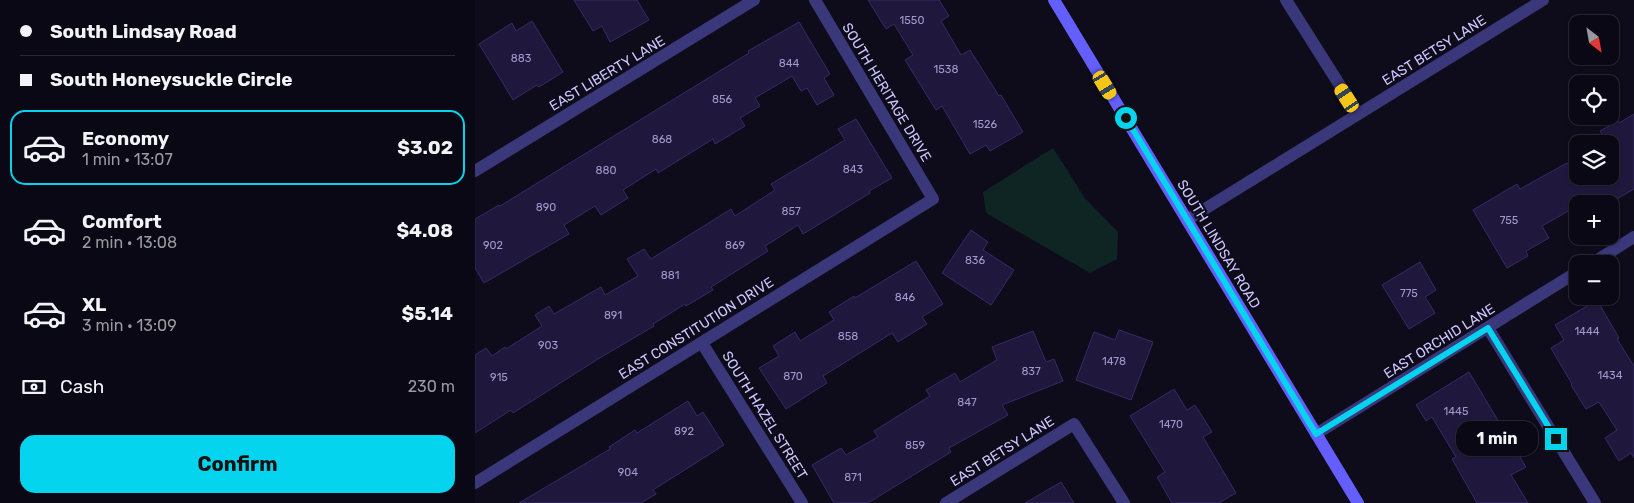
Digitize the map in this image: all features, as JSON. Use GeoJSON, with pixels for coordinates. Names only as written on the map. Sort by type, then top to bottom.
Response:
{"type":"FeatureCollection","features":[{"type":"Feature","properties":{"kind":"main road","name":"SOUTH LINDSAY ROAD"},"geometry":{"type":"LineString","coordinates":[[1054,0],[1358,503]]}},
{"type":"Feature","properties":{"kind":"street","name":"EAST LIBERTY LANE"},"geometry":{"type":"LineString","coordinates":[[475,171],[754,0]]}},
{"type":"Feature","properties":{"kind":"street","name":"SOUTH HERITAGE DRIVE"},"geometry":{"type":"LineString","coordinates":[[815,0],[933,199]]}},
{"type":"Feature","properties":{"kind":"street"},"geometry":{"type":"LineString","coordinates":[[1285,0],[1358,114]]}},
{"type":"Feature","properties":{"kind":"street","name":"EAST BETSY LANE"},"geometry":{"type":"LineString","coordinates":[[1187,220],[1543,0]]}},
{"type":"Feature","properties":{"kind":"street","name":"EAST CONSTITUTION DRIVE"},"geometry":{"type":"LineString","coordinates":[[475,483],[933,199]]}},
{"type":"Feature","properties":{"kind":"street"},"geometry":{"type":"LineString","coordinates":[[1605,255],[1634,237]]}},
{"type":"Feature","properties":{"kind":"street","name":"EAST ORCHID LANE"},"geometry":{"type":"LineString","coordinates":[[1316,434],[1569,277]]}},
{"type":"Feature","properties":{"kind":"street"},"geometry":{"type":"LineString","coordinates":[[1488,328],[1595,503]]}},
{"type":"Feature","properties":{"kind":"street","name":"SOUTH HAZEL STREET"},"geometry":{"type":"LineString","coordinates":[[702,343],[802,503]]}},
{"type":"Feature","properties":{"kind":"street","name":"EAST BETSY LANE"},"geometry":{"type":"LineString","coordinates":[[946,503],[1074,424],[1124,503]]}},
{"type":"Feature","properties":{"kind":"green space"},"geometry":{"type":"Polygon","coordinates":[[[1053,148],[1085,198],[1118,232],[1117,259],[1090,273],[986,213],[983,192],[1053,148]]]}},
{"type":"Feature","properties":{"kind":"building"},"geometry":{"type":"Polygon","coordinates":[[[574,0],[637,0],[649,20],[610,42],[602,26],[593,31],[574,0]]]}},
{"type":"Feature","properties":{"kind":"building"},"geometry":{"type":"Polygon","coordinates":[[[868,0],[939,0],[949,16],[941,21],[961,55],[970,50],[999,96],[1001,95],[1023,132],[990,151],[986,145],[970,154],[942,106],[936,110],[905,60],[913,55],[894,24],[886,29],[868,0]]]}},
{"type":"Feature","properties":{"kind":"building"},"geometry":{"type":"Polygon","coordinates":[[[532,21],[563,72],[513,100],[479,44],[512,23],[516,31],[532,21]]]}},
{"type":"Feature","properties":{"kind":"building"},"geometry":{"type":"Polygon","coordinates":[[[799,22],[830,74],[824,78],[834,95],[817,105],[807,88],[801,91],[792,76],[755,98],[760,106],[740,118],[745,126],[715,144],[713,139],[658,173],[656,169],[623,190],[628,198],[601,215],[595,206],[564,225],[569,234],[484,283],[475,268],[475,219],[500,206],[749,53],[748,51],[799,22]]]}},
{"type":"Feature","properties":{"kind":"building"},"geometry":{"type":"Polygon","coordinates":[[[1634,114],[1634,189],[1619,198],[1619,195],[1569,195],[1569,211],[1542,226],[1549,238],[1526,251],[1528,256],[1507,268],[1473,210],[1517,184],[1520,189],[1567,163],[1569,166],[1569,185],[1619,185],[1619,135],[1602,135],[1600,131],[1611,125],[1619,125],[1619,123],[1634,114]]]}},
{"type":"Feature","properties":{"kind":"building"},"geometry":{"type":"Polygon","coordinates":[[[856,119],[892,178],[803,234],[798,225],[765,246],[768,251],[711,287],[713,290],[686,306],[685,304],[653,324],[654,326],[513,413],[511,410],[475,433],[475,355],[486,348],[492,356],[542,326],[535,315],[549,306],[554,314],[601,287],[605,295],[638,276],[627,259],[644,249],[651,259],[731,209],[735,216],[775,190],[771,184],[845,140],[838,129],[856,119]]]}},
{"type":"Feature","properties":{"kind":"building"},"geometry":{"type":"Polygon","coordinates":[[[971,230],[988,242],[983,250],[1014,270],[991,305],[942,273],[971,230]]]}},
{"type":"Feature","properties":{"kind":"building"},"geometry":{"type":"Polygon","coordinates":[[[916,261],[943,304],[922,317],[927,324],[898,342],[892,333],[823,376],[827,383],[786,409],[759,368],[779,356],[773,346],[795,332],[800,341],[834,320],[829,312],[916,261]]]}},
{"type":"Feature","properties":{"kind":"building"},"geometry":{"type":"Polygon","coordinates":[[[1420,262],[1436,290],[1425,297],[1435,313],[1409,329],[1382,285],[1420,262]]]}},
{"type":"Feature","properties":{"kind":"building"},"geometry":{"type":"Polygon","coordinates":[[[1589,305],[1600,305],[1619,338],[1617,339],[1634,366],[1634,458],[1631,453],[1619,461],[1605,438],[1617,430],[1599,402],[1586,409],[1571,385],[1551,348],[1564,340],[1555,325],[1589,305]]]}},
{"type":"Feature","properties":{"kind":"building"},"geometry":{"type":"Polygon","coordinates":[[[1119,330],[1153,342],[1131,400],[1076,380],[1094,332],[1115,340],[1119,330]]]}},
{"type":"Feature","properties":{"kind":"building"},"geometry":{"type":"Polygon","coordinates":[[[1033,331],[1046,362],[1054,359],[1063,381],[1002,405],[1008,415],[949,448],[951,452],[868,503],[834,503],[812,465],[841,448],[846,455],[878,437],[874,431],[930,396],[926,390],[955,373],[960,382],[997,360],[992,347],[1033,331]]]}},
{"type":"Feature","properties":{"kind":"building"},"geometry":{"type":"Polygon","coordinates":[[[1469,372],[1526,467],[1511,475],[1528,503],[1477,503],[1452,459],[1456,457],[1432,417],[1426,421],[1416,405],[1469,372]]]}},
{"type":"Feature","properties":{"kind":"building"},"geometry":{"type":"Polygon","coordinates":[[[1174,389],[1187,410],[1195,405],[1212,432],[1203,437],[1236,493],[1219,503],[1172,503],[1157,477],[1165,472],[1130,416],[1174,389]]]}},
{"type":"Feature","properties":{"kind":"building"},"geometry":{"type":"Polygon","coordinates":[[[688,401],[697,416],[703,412],[724,445],[653,490],[656,494],[641,503],[519,503],[610,449],[609,447],[635,430],[637,433],[688,401]]]}},
{"type":"Feature","properties":{"kind":"building"},"geometry":{"type":"Polygon","coordinates":[[[1061,482],[1074,503],[1025,503],[1061,482]]]}},
{"type":"Feature","properties":{"kind":"route"},"geometry":{"type":"LineString","coordinates":[[1126,118],[1316,434],[1488,328],[1556,439]]}}]}
